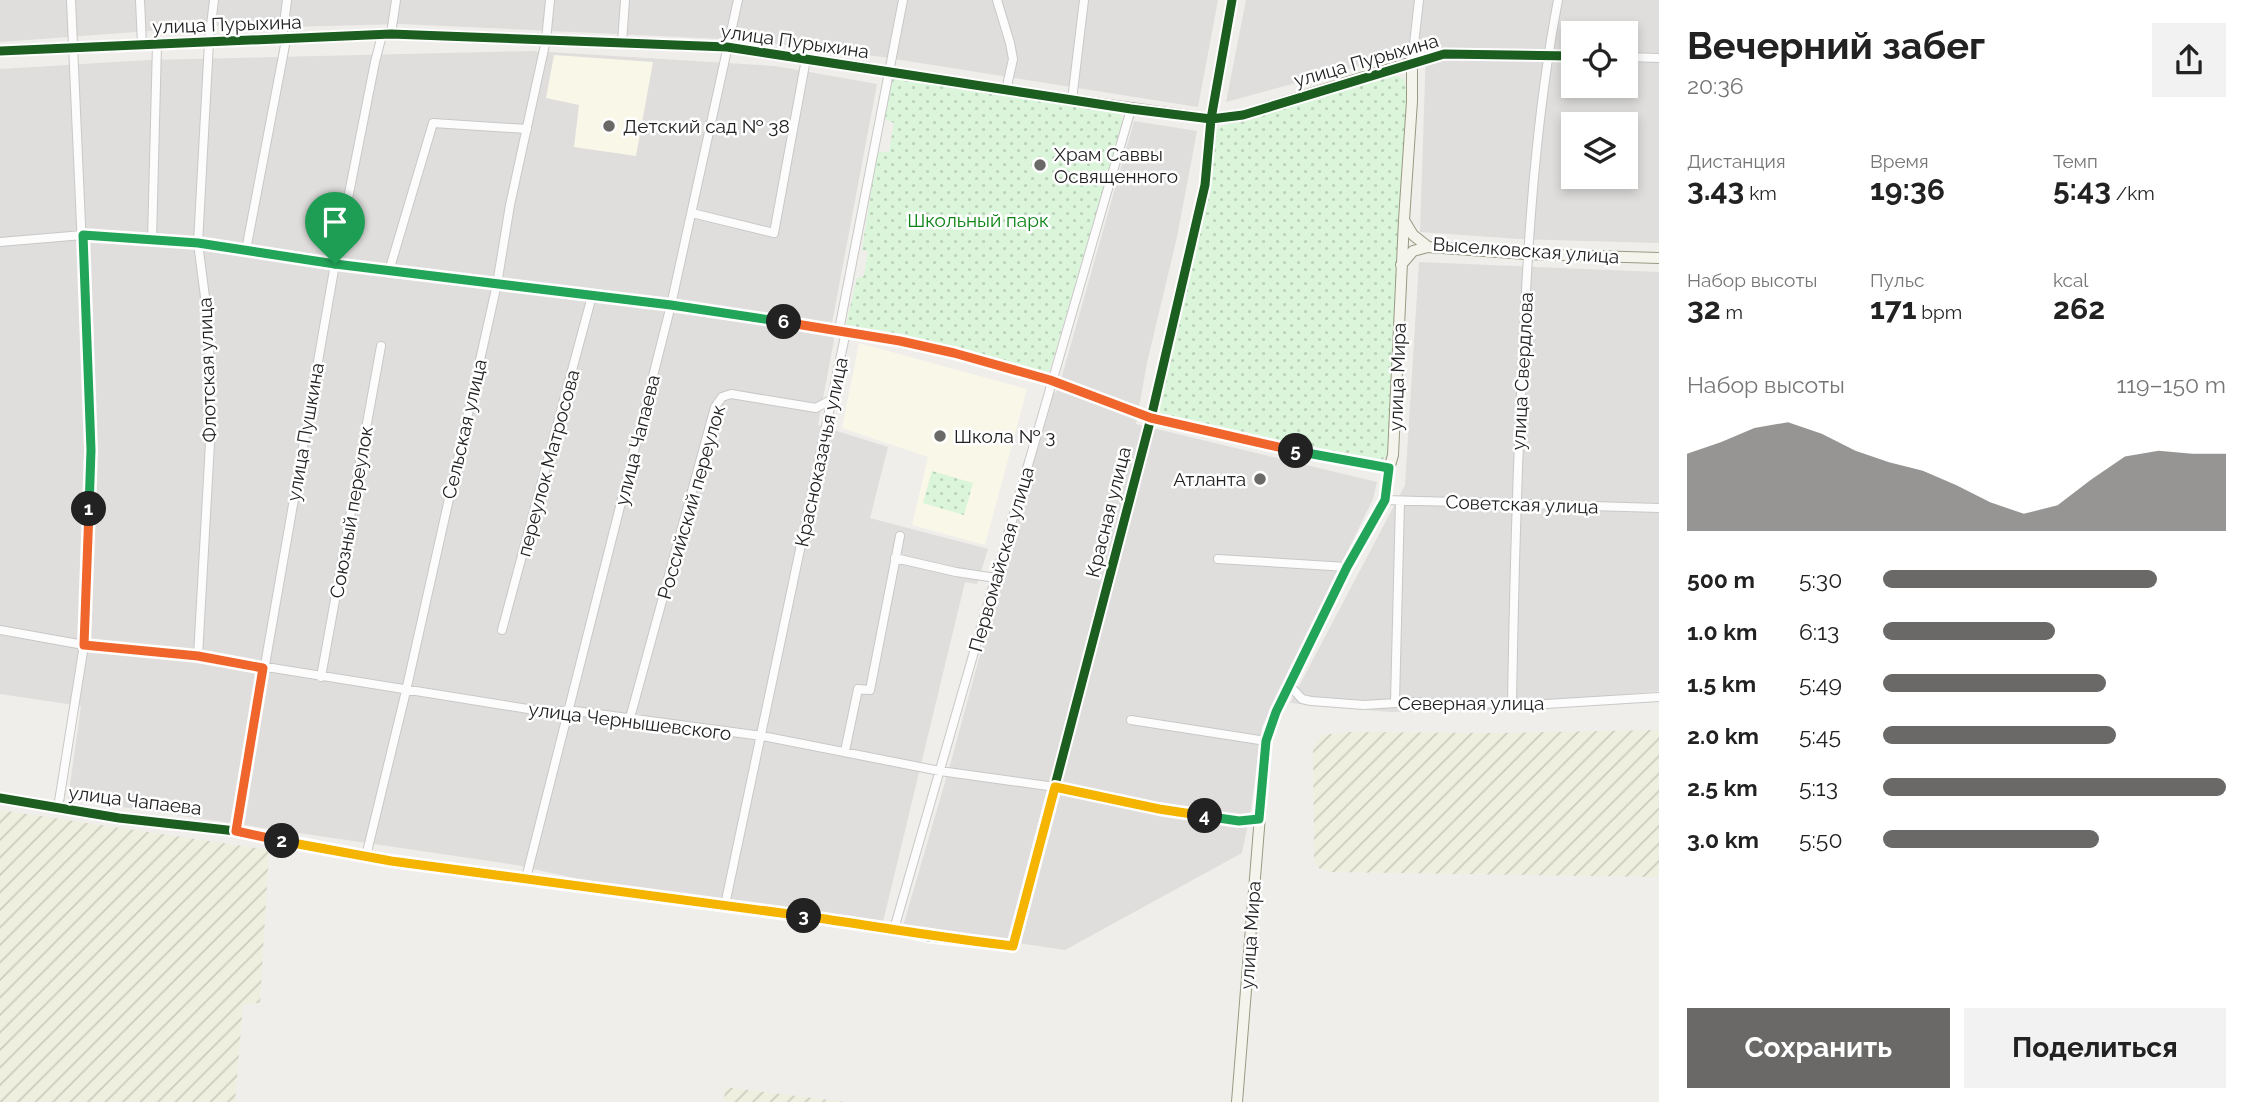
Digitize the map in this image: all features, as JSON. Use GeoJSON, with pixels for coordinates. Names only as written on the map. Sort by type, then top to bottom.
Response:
{"type":"FeatureCollection","features":[{"type":"Feature","properties":{"kind":"street"},"geometry":{"type":"LineString","coordinates":[[58,808],[84,645],[91,450],[71,0]]}},
{"type":"Feature","properties":{"kind":"street"},"geometry":{"type":"LineString","coordinates":[[140,0],[142,45]]}},
{"type":"Feature","properties":{"kind":"street","name":"Флотская улица"},"geometry":{"type":"LineString","coordinates":[[198,656],[210,443],[209,328],[198,243],[209,42],[214,0]]}},
{"type":"Feature","properties":{"kind":"street"},"geometry":{"type":"LineString","coordinates":[[246,250],[284,40],[287,0]]}},
{"type":"Feature","properties":{"kind":"street","name":"улица Пушкина"},"geometry":{"type":"LineString","coordinates":[[236,831],[335,264],[375,62],[387,35],[396,0]]}},
{"type":"Feature","properties":{"kind":"street","name":"Сельская улица"},"geometry":{"type":"LineString","coordinates":[[366,856],[406,691],[497,284],[546,40],[550,0]]}},
{"type":"Feature","properties":{"kind":"street"},"geometry":{"type":"LineString","coordinates":[[622,43],[625,0]]}},
{"type":"Feature","properties":{"kind":"street","name":"улица Чапаева"},"geometry":{"type":"LineString","coordinates":[[526,878],[671,305],[738,0]]}},
{"type":"Feature","properties":{"kind":"street","name":"Красноказачья улица"},"geometry":{"type":"LineString","coordinates":[[725,905],[845,336],[839,330],[903,0]]}},
{"type":"Feature","properties":{"kind":"street"},"geometry":{"type":"LineString","coordinates":[[997,0],[1013,59],[1006,90]]}},
{"type":"Feature","properties":{"kind":"street"},"geometry":{"type":"LineString","coordinates":[[1072,100],[1084,0]]}},
{"type":"Feature","properties":{"kind":"street","name":"Красная улица"},"geometry":{"type":"LineString","coordinates":[[1013,946],[1151,418],[1205,185],[1211,119],[1232,0]]}},
{"type":"Feature","properties":{"kind":"street","name":"улица Мира"},"geometry":{"type":"LineString","coordinates":[[1237,1102],[1266,741],[1276,712],[1347,567],[1385,500],[1389,468],[1394,455],[1401,265],[1418,0]]}},
{"type":"Feature","properties":{"kind":"street","name":"улица Свердлова"},"geometry":{"type":"LineString","coordinates":[[1512,702],[1516,505],[1527,254],[1547,56],[1558,0]]}},
{"type":"Feature","properties":{"kind":"street","name":"улица Пурыхина"},"geometry":{"type":"LineString","coordinates":[[0,51],[387,35],[727,47],[1211,119],[1243,115],[1444,54],[1561,56]]}},
{"type":"Feature","properties":{"kind":"street"},"geometry":{"type":"LineString","coordinates":[[152,240],[157,44]]}},
{"type":"Feature","properties":{"kind":"street"},"geometry":{"type":"LineString","coordinates":[[1638,57],[1659,58]]}},
{"type":"Feature","properties":{"kind":"street"},"geometry":{"type":"LineString","coordinates":[[692,213],[774,233],[806,59]]}},
{"type":"Feature","properties":{"kind":"street","name":"Первомайская улица"},"geometry":{"type":"LineString","coordinates":[[894,929],[996,578],[1050,380],[1131,109]]}},
{"type":"Feature","properties":{"kind":"street"},"geometry":{"type":"LineString","coordinates":[[389,271],[433,123],[527,129]]}},
{"type":"Feature","properties":{"kind":"street","name":"Выселковская улица"},"geometry":{"type":"LineString","coordinates":[[1404,220],[1413,235],[1428,247],[1527,254],[1659,258]]}},
{"type":"Feature","properties":{"kind":"street"},"geometry":{"type":"LineString","coordinates":[[0,242],[83,235],[198,243],[335,264],[671,305],[839,330],[954,353],[1050,380],[1151,418],[1271,446],[1389,468]]}},
{"type":"Feature","properties":{"kind":"street"},"geometry":{"type":"LineString","coordinates":[[1401,265],[1413,251],[1428,247]]}},
{"type":"Feature","properties":{"kind":"street","name":"переулок Матросова"},"geometry":{"type":"LineString","coordinates":[[502,630],[592,296]]}},
{"type":"Feature","properties":{"kind":"street","name":"Союзный переулок"},"geometry":{"type":"LineString","coordinates":[[321,677],[381,346]]}},
{"type":"Feature","properties":{"kind":"street","name":"Российский переулок"},"geometry":{"type":"LineString","coordinates":[[630,718],[715,407],[722,397],[731,394],[816,408],[832,399]]}},
{"type":"Feature","properties":{"kind":"street","name":"Советская улица"},"geometry":{"type":"LineString","coordinates":[[1385,500],[1659,508]]}},
{"type":"Feature","properties":{"kind":"street"},"geometry":{"type":"LineString","coordinates":[[1395,702],[1400,501]]}},
{"type":"Feature","properties":{"kind":"street"},"geometry":{"type":"LineString","coordinates":[[845,751],[858,689],[870,690],[900,537]]}},
{"type":"Feature","properties":{"kind":"street"},"geometry":{"type":"LineString","coordinates":[[895,558],[996,578]]}},
{"type":"Feature","properties":{"kind":"street"},"geometry":{"type":"LineString","coordinates":[[1218,559],[1347,567]]}},
{"type":"Feature","properties":{"kind":"street","name":"улица Чернышевского"},"geometry":{"type":"LineString","coordinates":[[0,630],[84,645],[198,656],[553,713],[568,710],[762,736],[940,771],[1055,787],[1159,809],[1239,821],[1259,819]]}},
{"type":"Feature","properties":{"kind":"street","name":"Северная улица"},"geometry":{"type":"LineString","coordinates":[[1289,685],[1302,699],[1364,705],[1395,702],[1512,702],[1530,705],[1659,696]]}},
{"type":"Feature","properties":{"kind":"street"},"geometry":{"type":"LineString","coordinates":[[1131,720],[1266,741]]}},
{"type":"Feature","properties":{"kind":"street","name":"улица Чапаева"},"geometry":{"type":"LineString","coordinates":[[0,798],[119,818],[236,831],[366,856],[588,889],[725,905],[894,929],[929,937],[1013,946]]}},
{"type":"Feature","properties":{"kind":"shaded area"},"geometry":{"type":"Polygon","coordinates":[[[0,0],[1218,0],[1198,107],[882,57],[744,40],[401,24],[218,26],[0,42],[0,0]]]}},
{"type":"Feature","properties":{"kind":"shaded area"},"geometry":{"type":"Polygon","coordinates":[[[1246,0],[1659,0],[1659,243],[1519,239],[1420,232],[1426,48],[1226,102],[1246,0]]]}},
{"type":"Feature","properties":{"kind":"shaded area"},"geometry":{"type":"Polygon","coordinates":[[[533,51],[775,66],[877,84],[832,323],[834,340],[818,425],[888,447],[870,518],[988,549],[977,584],[965,582],[883,922],[578,879],[516,865],[68,799],[81,706],[0,694],[0,69],[148,60],[533,51]]]}},
{"type":"Feature","properties":{"kind":"shaded area","name":"Детский сад № 38"},"geometry":{"type":"Polygon","coordinates":[[[554,55],[653,62],[636,156],[574,147],[579,105],[546,98],[554,55]]]}},
{"type":"Feature","properties":{"kind":"shaded area"},"geometry":{"type":"Polygon","coordinates":[[[1134,121],[1197,131],[1136,424],[1377,482],[1373,499],[1262,727],[1242,853],[1065,950],[903,926],[950,765],[1050,397],[1058,390],[1134,121]]]}},
{"type":"Feature","properties":{"kind":"shaded area"},"geometry":{"type":"Polygon","coordinates":[[[1419,262],[1659,272],[1659,691],[1499,710],[1390,712],[1290,703],[1405,485],[1419,262]]]}},
{"type":"Feature","properties":{"kind":"shaded area","name":"Школа № 3"},"geometry":{"type":"Polygon","coordinates":[[[859,343],[1027,389],[985,545],[912,525],[928,457],[842,428],[859,343]]]}},
{"type":"Feature","properties":{"kind":"green space"},"geometry":{"type":"Polygon","coordinates":[[[1392,74],[1404,79],[1408,94],[1389,455],[1377,463],[1161,416],[1158,409],[1208,185],[1214,131],[1222,126],[1298,102],[1306,103],[1331,92],[1392,74]]]}},
{"type":"Feature","properties":{"kind":"green space","name":"Школьный парк"},"geometry":{"type":"Polygon","coordinates":[[[891,77],[1119,111],[1123,123],[1050,369],[1046,374],[940,345],[845,329],[857,278],[864,276],[868,251],[862,250],[877,152],[889,152],[894,123],[883,118],[891,77]]]}},
{"type":"Feature","properties":{"kind":"green space"},"geometry":{"type":"Polygon","coordinates":[[[932,471],[973,483],[964,515],[923,503],[932,471]]]}},
{"type":"Feature","properties":{"kind":"green space"},"geometry":{"type":"Polygon","coordinates":[[[1659,730],[1659,877],[1330,872],[1320,869],[1314,862],[1313,748],[1322,735],[1350,732],[1659,730]]]}},
{"type":"Feature","properties":{"kind":"green space"},"geometry":{"type":"Polygon","coordinates":[[[0,810],[269,850],[260,1003],[243,1004],[235,1102],[0,1102],[0,810]]]}},
{"type":"Feature","properties":{"kind":"green space"},"geometry":{"type":"Polygon","coordinates":[[[725,1087],[845,1102],[724,1102],[725,1087]]]}},
{"type":"Feature","properties":{"kind":"cycle path"},"geometry":{"type":"LineString","coordinates":[[0,798],[119,818],[236,831],[391,861],[894,929],[929,937],[1013,946],[1151,418],[1205,185],[1211,119],[1232,0]]}},
{"type":"Feature","properties":{"kind":"cycle path"},"geometry":{"type":"LineString","coordinates":[[0,51],[391,34],[727,47],[1211,119],[1243,115],[1444,54],[1561,56]]}},
{"type":"Feature","properties":{"kind":"place","name":"Детский сад № 38"},"geometry":{"type":"Point","coordinates":[609,126]}},
{"type":"Feature","properties":{"kind":"place","name":"Храм Саввы Освященного"},"geometry":{"type":"Point","coordinates":[1040,165]}},
{"type":"Feature","properties":{"kind":"place","name":"Школа № 3"},"geometry":{"type":"Point","coordinates":[940,436]}},
{"type":"Feature","properties":{"kind":"place","name":"Атланта"},"geometry":{"type":"Point","coordinates":[1260,479]}},
{"type":"Feature","properties":{"kind":"route"},"geometry":{"type":"LineString","coordinates":[[83,235],[198,243],[335,264],[671,305],[900,341],[1050,380],[1151,418],[1271,446],[1389,468],[1385,500],[1347,567],[1276,712],[1266,741],[1259,819],[1239,821],[1159,809],[1055,787],[1013,946],[929,937],[894,929],[725,905],[391,861],[236,831],[263,668],[198,656],[84,645],[91,450],[83,235]]}}]}
